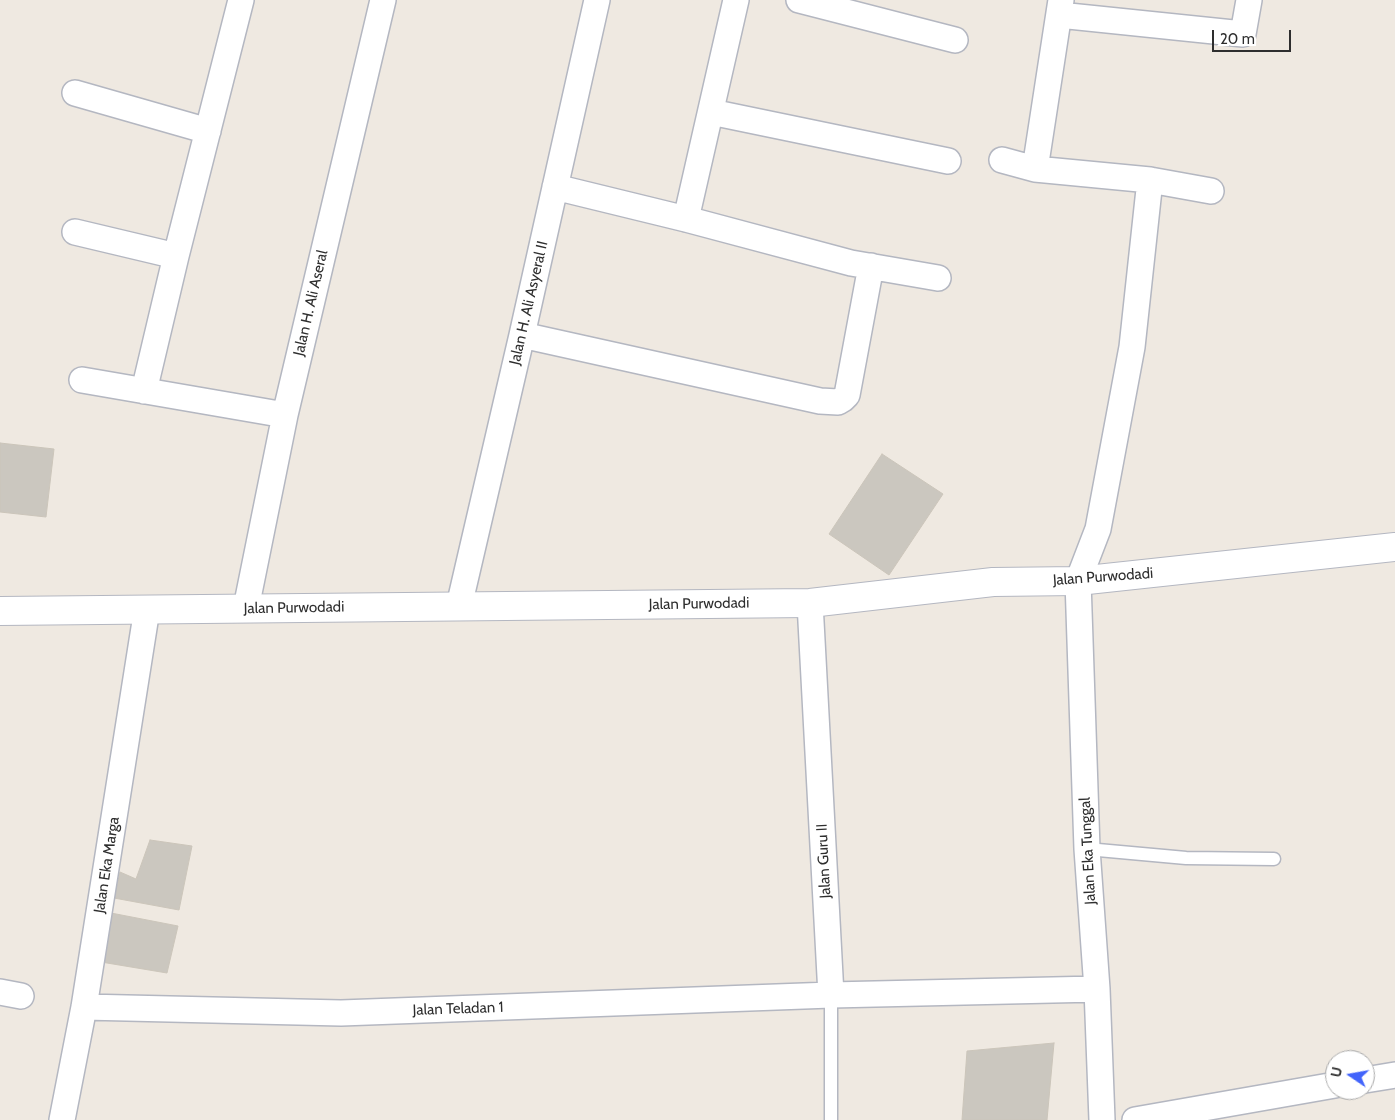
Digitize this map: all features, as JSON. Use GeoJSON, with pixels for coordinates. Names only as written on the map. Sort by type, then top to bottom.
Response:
{"type":"FeatureCollection","features":[{"type":"Feature","properties":{"kind":"street"},"geometry":{"type":"LineString","coordinates":[[144,391],[241,0]]}},
{"type":"Feature","properties":{"kind":"street","name":"Jalan H. Ali Aseral"},"geometry":{"type":"LineString","coordinates":[[246,608],[285,415],[383,0]]}},
{"type":"Feature","properties":{"kind":"street","name":"Jalan H. Ali Asyeral II"},"geometry":{"type":"LineString","coordinates":[[459,606],[597,0]]}},
{"type":"Feature","properties":{"kind":"street"},"geometry":{"type":"LineString","coordinates":[[686,218],[736,0]]}},
{"type":"Feature","properties":{"kind":"street"},"geometry":{"type":"LineString","coordinates":[[799,0],[955,40]]}},
{"type":"Feature","properties":{"kind":"street"},"geometry":{"type":"LineString","coordinates":[[1035,169],[1060,7],[1243,34],[1249,0]]}},
{"type":"Feature","properties":{"kind":"street"},"geometry":{"type":"LineString","coordinates":[[75,93],[208,131]]}},
{"type":"Feature","properties":{"kind":"street"},"geometry":{"type":"LineString","coordinates":[[711,112],[948,162]]}},
{"type":"Feature","properties":{"kind":"street"},"geometry":{"type":"LineString","coordinates":[[1002,160],[1035,169],[1150,180],[1211,191]]}},
{"type":"Feature","properties":{"kind":"street"},"geometry":{"type":"LineString","coordinates":[[1078,582],[1098,529],[1132,347],[1150,180]]}},
{"type":"Feature","properties":{"kind":"street"},"geometry":{"type":"LineString","coordinates":[[555,187],[686,218],[851,262],[938,278]]}},
{"type":"Feature","properties":{"kind":"street"},"geometry":{"type":"LineString","coordinates":[[75,232],[176,256]]}},
{"type":"Feature","properties":{"kind":"street"},"geometry":{"type":"LineString","coordinates":[[522,335],[820,401],[838,402],[847,394],[871,266]]}},
{"type":"Feature","properties":{"kind":"street"},"geometry":{"type":"LineString","coordinates":[[82,380],[285,415]]}},
{"type":"Feature","properties":{"kind":"street","name":"Jalan Purwodadi"},"geometry":{"type":"LineString","coordinates":[[0,611],[810,602],[993,582],[1078,582],[1395,547]]}},
{"type":"Feature","properties":{"kind":"street","name":"Jalan Eka Tunggal"},"geometry":{"type":"LineString","coordinates":[[1078,582],[1087,849],[1097,989],[1102,1120]]}},
{"type":"Feature","properties":{"kind":"street","name":"Jalan Guru II"},"geometry":{"type":"LineString","coordinates":[[810,602],[831,995]]}},
{"type":"Feature","properties":{"kind":"street","name":"Jalan Eka Marga"},"geometry":{"type":"LineString","coordinates":[[62,1120],[84,1007],[147,609]]}},
{"type":"Feature","properties":{"kind":"street","name":"Jalan Teladan 1"},"geometry":{"type":"LineString","coordinates":[[84,1007],[341,1013],[831,995],[1097,989]]}},
{"type":"Feature","properties":{"kind":"street"},"geometry":{"type":"LineString","coordinates":[[1375,1078],[1395,1074]]}},
{"type":"Feature","properties":{"kind":"street"},"geometry":{"type":"LineString","coordinates":[[1134,1120],[1325,1087]]}},
{"type":"Feature","properties":{"kind":"lane"},"geometry":{"type":"LineString","coordinates":[[1087,849],[1186,858],[1274,859]]}},
{"type":"Feature","properties":{"kind":"lane","name":"Jalan Guru II"},"geometry":{"type":"LineString","coordinates":[[831,995],[831,1120]]}},
{"type":"Feature","properties":{"kind":"building"},"geometry":{"type":"Polygon","coordinates":[[[0,443],[54,449],[46,517],[0,512],[0,443]]]}},
{"type":"Feature","properties":{"kind":"building"},"geometry":{"type":"Polygon","coordinates":[[[882,454],[943,494],[889,575],[829,534],[882,454]]]}},
{"type":"Feature","properties":{"kind":"building"},"geometry":{"type":"Polygon","coordinates":[[[150,840],[192,846],[179,910],[114,898],[120,872],[136,879],[150,840]]]}},
{"type":"Feature","properties":{"kind":"building"},"geometry":{"type":"Polygon","coordinates":[[[111,913],[178,926],[167,973],[101,962],[111,913]]]}},
{"type":"Feature","properties":{"kind":"building"},"geometry":{"type":"Polygon","coordinates":[[[1054,1043],[1047,1120],[962,1120],[967,1051],[1054,1043]]]}}]}
